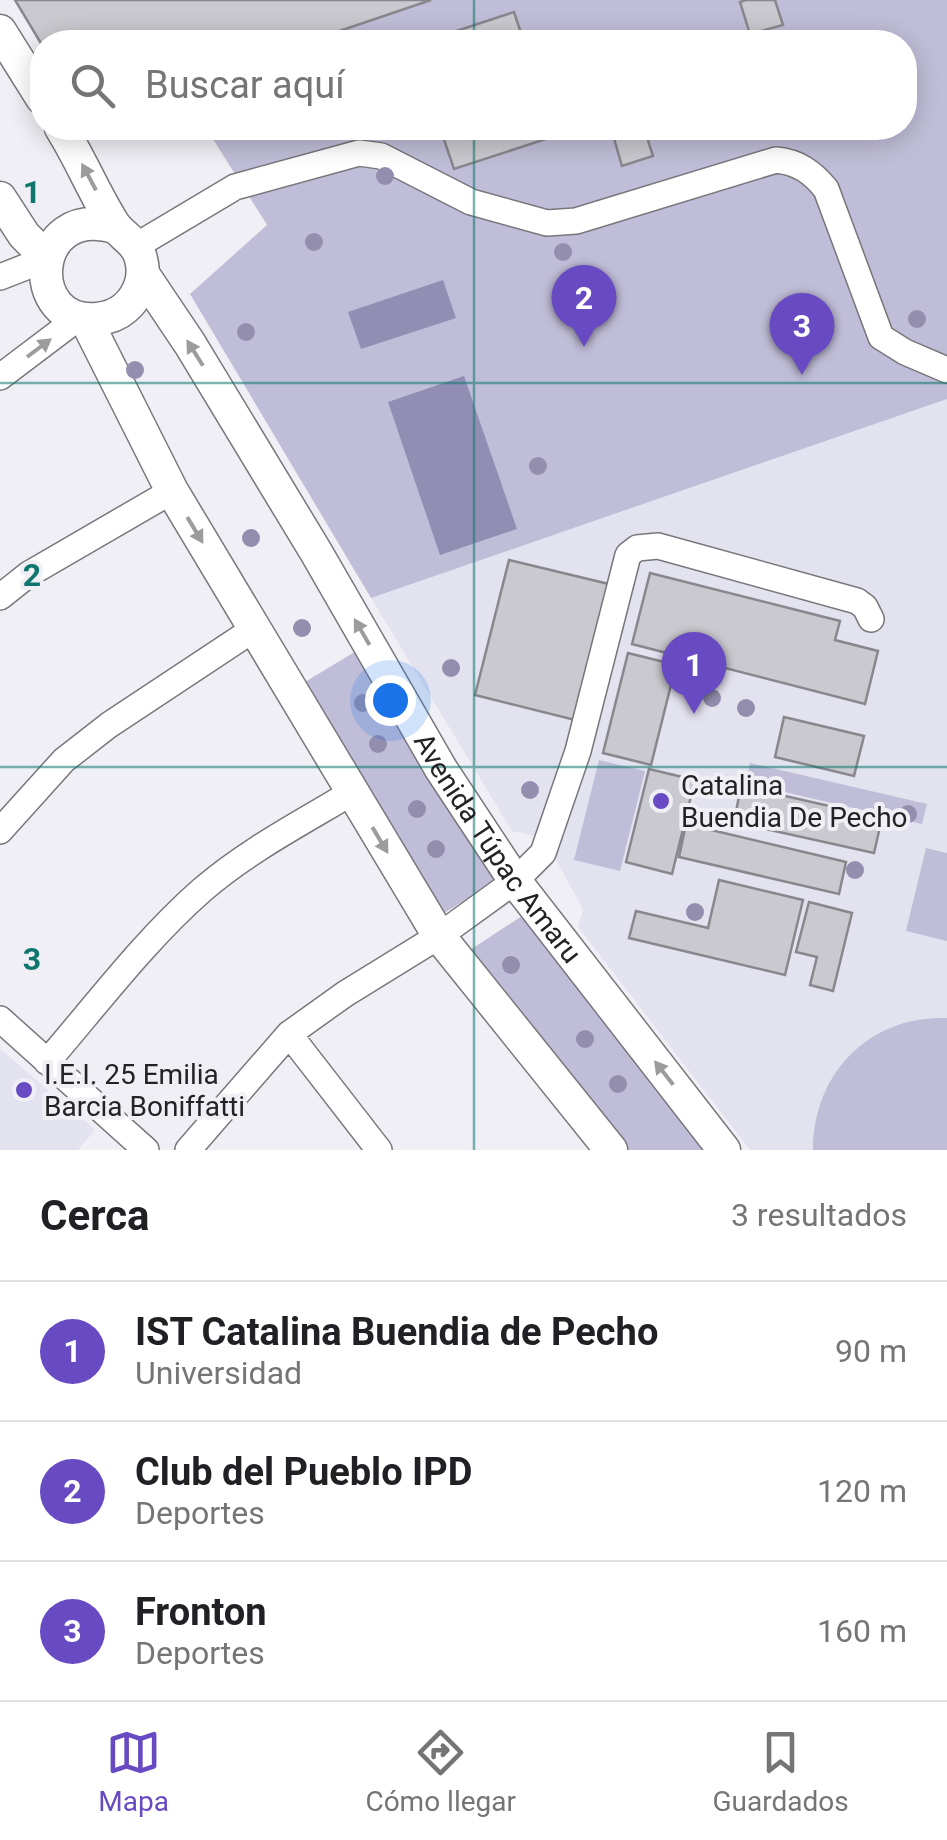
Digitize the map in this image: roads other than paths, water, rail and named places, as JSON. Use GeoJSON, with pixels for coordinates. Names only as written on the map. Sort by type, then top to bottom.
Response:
{"type":"FeatureCollection","features":[{"type":"Feature","properties":{"kind":"main road"},"geometry":{"type":"LineString","coordinates":[[0,31],[30,79]]}},
{"type":"Feature","properties":{"kind":"main road","name":"Avenida Túpac Amaru"},"geometry":{"type":"LineString","coordinates":[[68,140],[441,769],[516,881],[724,1150]]}},
{"type":"Feature","properties":{"kind":"main road"},"geometry":{"type":"LineString","coordinates":[[0,198],[24,235],[46,258]]}},
{"type":"Feature","properties":{"kind":"main road"},"geometry":{"type":"LineString","coordinates":[[82,319],[109,318],[122,311],[140,288],[131,249],[100,223],[69,229],[57,239],[46,258],[44,272],[53,298],[82,319],[172,490],[439,936],[611,1150]]}},
{"type":"Feature","properties":{"kind":"street"},"geometry":{"type":"LineString","coordinates":[[131,249],[235,187],[359,154],[371,154],[471,202],[547,223],[576,221],[776,160],[788,161],[814,175],[826,188],[881,337],[904,352],[947,370]]}},
{"type":"Feature","properties":{"kind":"street"},"geometry":{"type":"LineString","coordinates":[[0,277],[46,258]]}},
{"type":"Feature","properties":{"kind":"street"},"geometry":{"type":"LineString","coordinates":[[0,378],[82,319]]}},
{"type":"Feature","properties":{"kind":"street"},"geometry":{"type":"LineString","coordinates":[[0,596],[29,574],[172,490]]}},
{"type":"Feature","properties":{"kind":"street"},"geometry":{"type":"LineString","coordinates":[[188,1150],[289,1034],[516,881],[546,848],[578,750],[628,554],[637,548],[658,546],[857,601],[871,619]]}},
{"type":"Feature","properties":{"kind":"street"},"geometry":{"type":"LineString","coordinates":[[0,831],[64,760],[109,724],[254,630]]}},
{"type":"Feature","properties":{"kind":"street"},"geometry":{"type":"LineString","coordinates":[[47,1062],[179,911],[252,852],[351,792]]}},
{"type":"Feature","properties":{"kind":"street"},"geometry":{"type":"LineString","coordinates":[[0,1019],[146,1150]]}},
{"type":"Feature","properties":{"kind":"street"},"geometry":{"type":"LineString","coordinates":[[289,1034],[379,1150]]}},
{"type":"Feature","properties":{"kind":"place","name":"Club del Pueblo IPD"},"geometry":{"type":"Point","coordinates":[584,347]}},
{"type":"Feature","properties":{"kind":"place","name":"Fronton"},"geometry":{"type":"Point","coordinates":[802,375]}},
{"type":"Feature","properties":{"kind":"place","name":"IST Catalina Buendia de Pecho"},"geometry":{"type":"Point","coordinates":[694,714]}},
{"type":"Feature","properties":{"kind":"place","name":"Catalina Buendia De Pecho"},"geometry":{"type":"Point","coordinates":[661,801]}},
{"type":"Feature","properties":{"kind":"place","name":"I.E.I. 25 Emilia Barcia Boniffatti"},"geometry":{"type":"Point","coordinates":[24,1090]}}]}
